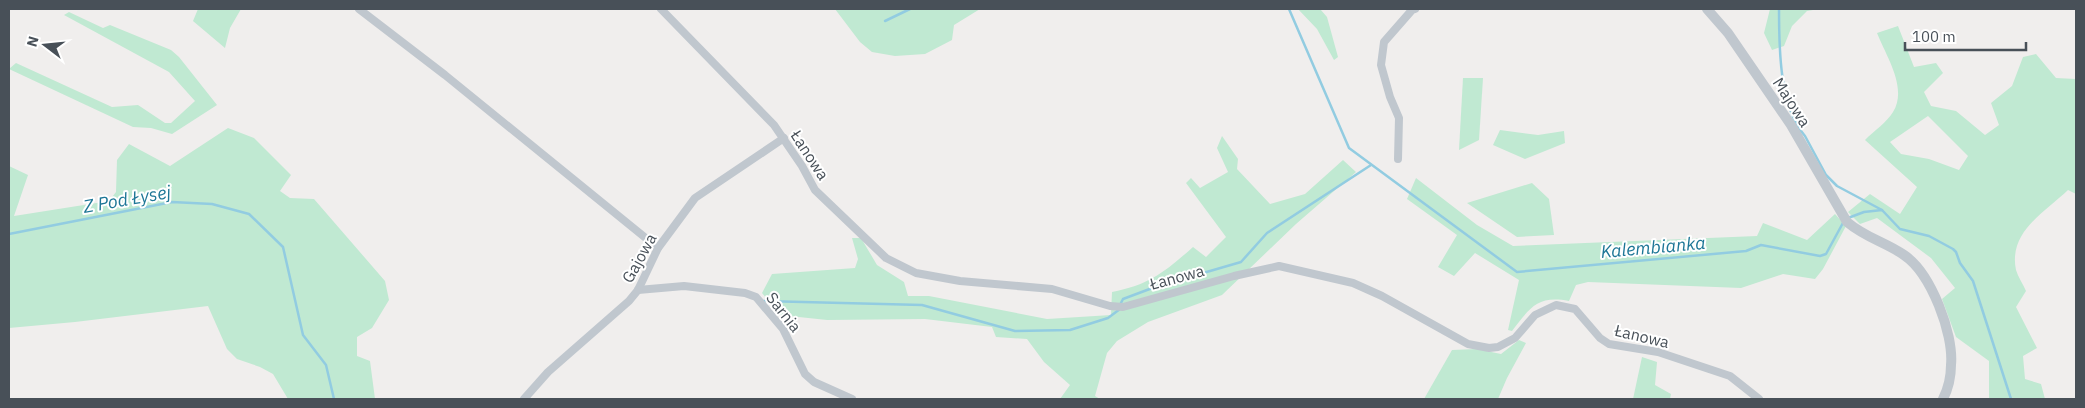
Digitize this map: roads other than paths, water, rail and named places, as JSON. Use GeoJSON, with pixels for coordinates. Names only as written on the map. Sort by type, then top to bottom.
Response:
{"type":"FeatureCollection","features":[{"type":"Feature","properties":{"kind":"street"},"geometry":{"type":"LineString","coordinates":[[359,9],[445,75],[658,248]]}},
{"type":"Feature","properties":{"kind":"street","name":"Łanowa"},"geometry":{"type":"LineString","coordinates":[[661,9],[774,124],[816,190],[886,258],[916,273],[960,281],[1052,289],[1110,306],[1123,307],[1234,276],[1279,266],[1361,286],[1468,344],[1489,348],[1498,347],[1515,338],[1535,315],[1556,305],[1575,309],[1600,338],[1609,344],[1658,352],[1730,376],[1759,399]]}},
{"type":"Feature","properties":{"kind":"street"},"geometry":{"type":"LineString","coordinates":[[1398,158],[1399,118],[1380,65],[1384,42],[1412,10],[1415,9]]}},
{"type":"Feature","properties":{"kind":"street","name":"Majowa"},"geometry":{"type":"LineString","coordinates":[[1707,9],[1728,33],[1791,125],[1846,220],[1860,233],[1905,255],[1928,283],[1942,314],[1948,336],[1952,364],[1943,399]]}},
{"type":"Feature","properties":{"kind":"street","name":"Gajowa"},"geometry":{"type":"LineString","coordinates":[[524,399],[548,372],[629,301],[638,290],[658,248],[695,198],[784,138]]}},
{"type":"Feature","properties":{"kind":"street","name":"Sarnia"},"geometry":{"type":"LineString","coordinates":[[638,290],[684,286],[745,293],[756,297],[783,329],[805,374],[814,382],[852,399]]}},
{"type":"Feature","properties":{"kind":"waterway"},"geometry":{"type":"LineString","coordinates":[[885,21],[910,9]]}},
{"type":"Feature","properties":{"kind":"waterway","name":"Kalembianka"},"geometry":{"type":"LineString","coordinates":[[1289,9],[1349,148],[1517,272],[1746,251],[1761,245],[1820,256],[1826,254],[1844,221]]}},
{"type":"Feature","properties":{"kind":"waterway"},"geometry":{"type":"LineString","coordinates":[[1779,9],[1782,76],[1785,93],[1796,124],[1805,136],[1826,175],[1837,186],[1882,210]]}},
{"type":"Feature","properties":{"kind":"waterway"},"geometry":{"type":"LineString","coordinates":[[1121,303],[1123,299],[1155,287],[1241,262],[1267,233],[1371,165]]}},
{"type":"Feature","properties":{"kind":"waterway","name":"Z Pod Łysej"},"geometry":{"type":"LineString","coordinates":[[9,234],[172,202],[212,204],[249,214],[283,247],[303,335],[326,365],[334,399]]}},
{"type":"Feature","properties":{"kind":"waterway","name":"Kalembianka"},"geometry":{"type":"LineString","coordinates":[[1848,218],[1864,212],[1882,210],[1900,229],[1929,236],[1956,252],[1960,263],[1973,281],[2011,399]]}},
{"type":"Feature","properties":{"kind":"waterway"},"geometry":{"type":"LineString","coordinates":[[763,301],[922,305],[1015,331],[1070,330],[1108,318],[1120,309]]}}]}
